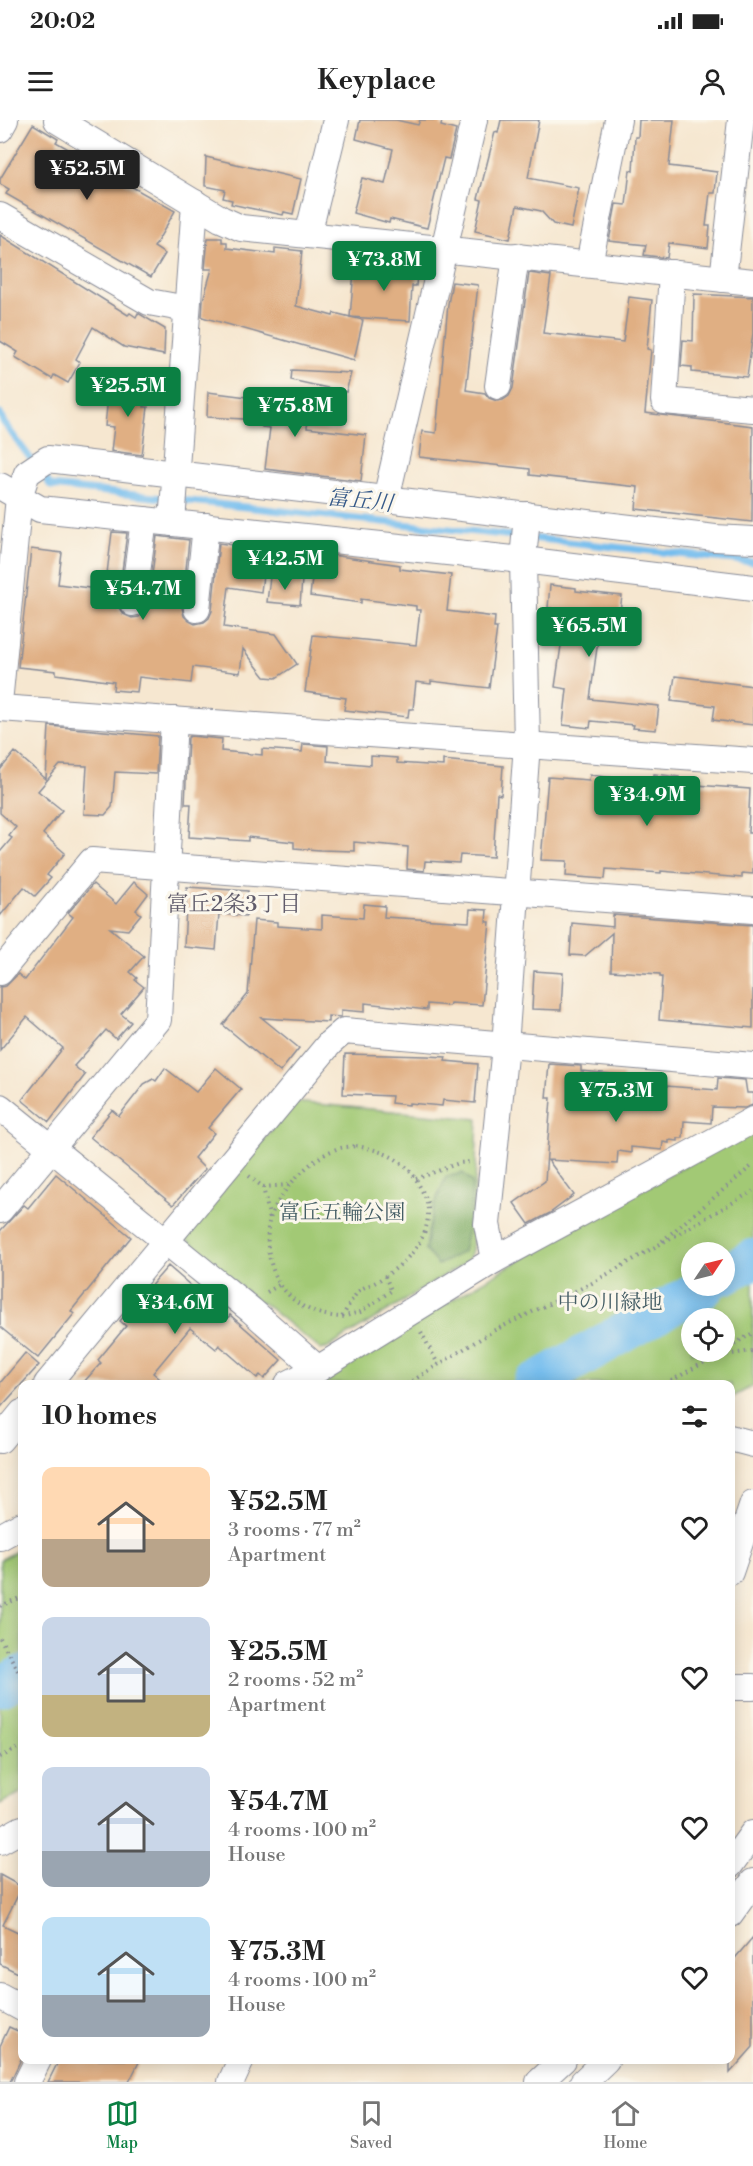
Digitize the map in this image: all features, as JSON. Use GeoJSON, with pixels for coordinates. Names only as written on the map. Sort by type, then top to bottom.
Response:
{"type":"FeatureCollection","features":[{"type":"Feature","properties":{"kind":"street"},"geometry":{"type":"LineString","coordinates":[[0,129],[5,120]]}},
{"type":"Feature","properties":{"kind":"street"},"geometry":{"type":"LineString","coordinates":[[57,120],[221,219],[241,228],[753,282]]}},
{"type":"Feature","properties":{"kind":"street"},"geometry":{"type":"LineString","coordinates":[[308,235],[336,120]]}},
{"type":"Feature","properties":{"kind":"street"},"geometry":{"type":"LineString","coordinates":[[386,499],[474,120]]}},
{"type":"Feature","properties":{"kind":"street"},"geometry":{"type":"LineString","coordinates":[[589,264],[618,120]]}},
{"type":"Feature","properties":{"kind":"street"},"geometry":{"type":"LineString","coordinates":[[723,279],[741,120]]}},
{"type":"Feature","properties":{"kind":"street"},"geometry":{"type":"LineString","coordinates":[[10,491],[40,509],[144,520],[173,499],[195,203]]}},
{"type":"Feature","properties":{"kind":"street"},"geometry":{"type":"LineString","coordinates":[[0,216],[149,302],[187,309]]}},
{"type":"Feature","properties":{"kind":"street"},"geometry":{"type":"LineString","coordinates":[[498,387],[516,256]]}},
{"type":"Feature","properties":{"kind":"street"},"geometry":{"type":"LineString","coordinates":[[672,273],[664,401],[753,410]]}},
{"type":"Feature","properties":{"kind":"street"},"geometry":{"type":"LineString","coordinates":[[0,693],[10,491],[27,473],[48,459],[173,499],[386,499],[526,520],[753,540]]}},
{"type":"Feature","properties":{"kind":"street"},"geometry":{"type":"LineString","coordinates":[[173,499],[206,526],[524,556],[753,588]]}},
{"type":"Feature","properties":{"kind":"street"},"geometry":{"type":"LineString","coordinates":[[134,603],[144,520]]}},
{"type":"Feature","properties":{"kind":"street"},"geometry":{"type":"LineString","coordinates":[[494,1260],[487,1224],[505,1046],[527,744],[524,556],[526,520]]}},
{"type":"Feature","properties":{"kind":"street"},"geometry":{"type":"LineString","coordinates":[[197,609],[206,526]]}},
{"type":"Feature","properties":{"kind":"street"},"geometry":{"type":"LineString","coordinates":[[0,708],[753,761]]}},
{"type":"Feature","properties":{"kind":"street"},"geometry":{"type":"LineString","coordinates":[[0,1210],[158,1020],[174,720]]}},
{"type":"Feature","properties":{"kind":"street"},"geometry":{"type":"LineString","coordinates":[[0,972],[92,861],[753,910]]}},
{"type":"Feature","properties":{"kind":"street"},"geometry":{"type":"LineString","coordinates":[[49,1380],[330,1043],[344,1031],[753,1066]]}},
{"type":"Feature","properties":{"kind":"street"},"geometry":{"type":"LineString","coordinates":[[0,1107],[251,1310],[318,1369]]}},
{"type":"Feature","properties":{"kind":"street"},"geometry":{"type":"LineString","coordinates":[[296,1380],[318,1369],[494,1260],[753,1120]]}},
{"type":"Feature","properties":{"kind":"street"},"geometry":{"type":"LineString","coordinates":[[0,1440],[18,1418]]}},
{"type":"Feature","properties":{"kind":"street"},"geometry":{"type":"LineString","coordinates":[[735,1439],[753,1444]]}},
{"type":"Feature","properties":{"kind":"street"},"geometry":{"type":"LineString","coordinates":[[735,1557],[753,1503]]}},
{"type":"Feature","properties":{"kind":"street"},"geometry":{"type":"LineString","coordinates":[[0,1537],[18,1527]]}},
{"type":"Feature","properties":{"kind":"street"},"geometry":{"type":"LineString","coordinates":[[735,1687],[753,1687]]}},
{"type":"Feature","properties":{"kind":"street"},"geometry":{"type":"LineString","coordinates":[[0,1841],[18,1831]]}},
{"type":"Feature","properties":{"kind":"street"},"geometry":{"type":"LineString","coordinates":[[735,1858],[753,1833]]}},
{"type":"Feature","properties":{"kind":"street"},"geometry":{"type":"LineString","coordinates":[[735,1907],[753,1882]]}},
{"type":"Feature","properties":{"kind":"street"},"geometry":{"type":"LineString","coordinates":[[0,1996],[18,2006]]}},
{"type":"Feature","properties":{"kind":"street"},"geometry":{"type":"LineString","coordinates":[[27,2082],[36,2064]]}},
{"type":"Feature","properties":{"kind":"street"},"geometry":{"type":"LineString","coordinates":[[231,2082],[239,2064]]}},
{"type":"Feature","properties":{"kind":"street"},"geometry":{"type":"LineString","coordinates":[[539,2082],[559,2064]]}},
{"type":"Feature","properties":{"kind":"street"},"geometry":{"type":"LineString","coordinates":[[583,2082],[602,2064]]}},
{"type":"Feature","properties":{"kind":"path"},"geometry":{"type":"LineString","coordinates":[[342,1317],[359,1291],[385,1276],[412,1255],[421,1242],[427,1224],[427,1202],[416,1179],[407,1167],[377,1150],[356,1146],[334,1149],[315,1158],[288,1185],[270,1220],[269,1259],[279,1285],[294,1301],[325,1317],[342,1317],[360,1312],[391,1291]]}},
{"type":"Feature","properties":{"kind":"path"},"geometry":{"type":"LineString","coordinates":[[416,1179],[459,1163],[493,1162]]}},
{"type":"Feature","properties":{"kind":"path"},"geometry":{"type":"LineString","coordinates":[[232,1163],[262,1187],[270,1220]]}},
{"type":"Feature","properties":{"kind":"path"},"geometry":{"type":"LineString","coordinates":[[655,1247],[753,1165]]}},
{"type":"Feature","properties":{"kind":"path"},"geometry":{"type":"LineString","coordinates":[[262,1187],[288,1185]]}},
{"type":"Feature","properties":{"kind":"path"},"geometry":{"type":"LineString","coordinates":[[413,1380],[493,1331],[592,1283],[753,1191]]}},
{"type":"Feature","properties":{"kind":"path"},"geometry":{"type":"LineString","coordinates":[[419,1328],[438,1364]]}},
{"type":"Feature","properties":{"kind":"path"},"geometry":{"type":"LineString","coordinates":[[735,1344],[753,1334]]}},
{"type":"Feature","properties":{"kind":"path"},"geometry":{"type":"LineString","coordinates":[[735,1354],[753,1352]]}},
{"type":"Feature","properties":{"kind":"path"},"geometry":{"type":"LineString","coordinates":[[673,1380],[704,1362]]}},
{"type":"Feature","properties":{"kind":"path"},"geometry":{"type":"LineString","coordinates":[[0,1606],[18,1599]]}},
{"type":"Feature","properties":{"kind":"path"},"geometry":{"type":"LineString","coordinates":[[0,1638],[18,1671]]}},
{"type":"Feature","properties":{"kind":"path"},"geometry":{"type":"LineString","coordinates":[[0,1757],[18,1750]]}},
{"type":"Feature","properties":{"kind":"green space","name":"富丘五輪公園"},"geometry":{"type":"Polygon","coordinates":[[[294,1102],[478,1119],[472,1250],[468,1261],[321,1350],[264,1304],[257,1301],[186,1239],[188,1233],[294,1102]]]}},
{"type":"Feature","properties":{"kind":"green space","name":"中の川緑地"},"geometry":{"type":"Polygon","coordinates":[[[753,1129],[753,1386],[735,1396],[735,1380],[317,1380],[601,1212],[753,1129]]]}},
{"type":"Feature","properties":{"kind":"green space"},"geometry":{"type":"Polygon","coordinates":[[[463,1173],[472,1182],[470,1219],[463,1252],[438,1265],[425,1250],[432,1213],[446,1177],[463,1173]]]}},
{"type":"Feature","properties":{"kind":"green space"},"geometry":{"type":"Polygon","coordinates":[[[18,1550],[18,1794],[0,1804],[0,1560],[18,1550]]]}},
{"type":"Feature","properties":{"kind":"building"},"geometry":{"type":"Polygon","coordinates":[[[360,120],[396,120],[418,125],[420,120],[442,120],[441,126],[456,130],[449,159],[444,158],[427,228],[390,219],[389,223],[353,213],[362,178],[385,184],[393,149],[356,139],[360,120]]]}},
{"type":"Feature","properties":{"kind":"building"},"geometry":{"type":"Polygon","coordinates":[[[501,120],[539,120],[528,178],[579,188],[571,228],[553,224],[541,211],[517,206],[510,239],[475,231],[482,200],[478,199],[495,132],[498,133],[501,120]]]}},
{"type":"Feature","properties":{"kind":"building"},"geometry":{"type":"Polygon","coordinates":[[[639,120],[674,120],[669,166],[717,172],[715,193],[710,193],[706,226],[710,226],[708,248],[669,243],[667,258],[644,255],[646,245],[609,241],[616,204],[626,205],[639,120]]]}},
{"type":"Feature","properties":{"kind":"building"},"geometry":{"type":"Polygon","coordinates":[[[33,124],[58,139],[56,142],[79,157],[175,211],[154,247],[165,254],[151,277],[6,194],[9,189],[0,184],[0,179],[33,124]]]}},
{"type":"Feature","properties":{"kind":"building"},"geometry":{"type":"Polygon","coordinates":[[[206,157],[301,179],[293,214],[284,212],[283,215],[231,204],[232,200],[223,198],[225,190],[205,186],[206,157]]]}},
{"type":"Feature","properties":{"kind":"building"},"geometry":{"type":"Polygon","coordinates":[[[0,235],[128,315],[130,313],[136,317],[138,313],[165,329],[164,355],[124,347],[93,327],[76,359],[80,362],[68,383],[54,375],[52,379],[15,357],[18,352],[0,341],[0,235]]]}},
{"type":"Feature","properties":{"kind":"building"},"geometry":{"type":"Polygon","coordinates":[[[208,238],[222,238],[222,242],[227,242],[227,248],[275,254],[275,248],[302,251],[296,306],[333,316],[334,313],[363,320],[354,360],[202,317],[203,300],[212,269],[205,269],[208,238]]]}},
{"type":"Feature","properties":{"kind":"building"},"geometry":{"type":"Polygon","coordinates":[[[394,260],[418,262],[416,286],[412,286],[410,321],[350,317],[354,271],[362,272],[363,266],[394,268],[394,260]]]}},
{"type":"Feature","properties":{"kind":"building"},"geometry":{"type":"Polygon","coordinates":[[[529,273],[551,276],[543,333],[623,342],[629,297],[652,300],[647,349],[651,350],[645,413],[753,426],[752,522],[636,509],[638,487],[530,475],[530,469],[419,457],[422,431],[436,433],[452,282],[478,285],[466,390],[485,393],[489,398],[497,401],[509,396],[513,388],[529,273]]]}},
{"type":"Feature","properties":{"kind":"building"},"geometry":{"type":"Polygon","coordinates":[[[694,294],[753,297],[753,333],[747,377],[692,372],[692,367],[681,366],[683,340],[693,341],[694,294]]]}},
{"type":"Feature","properties":{"kind":"building"},"geometry":{"type":"Polygon","coordinates":[[[292,370],[351,373],[346,392],[291,380],[292,370]]]}},
{"type":"Feature","properties":{"kind":"building"},"geometry":{"type":"Polygon","coordinates":[[[117,383],[146,386],[144,407],[148,407],[142,455],[111,451],[114,427],[105,426],[108,397],[115,397],[117,383]]]}},
{"type":"Feature","properties":{"kind":"building"},"geometry":{"type":"Polygon","coordinates":[[[208,392],[309,405],[307,428],[366,435],[361,481],[265,469],[270,428],[262,427],[262,420],[207,417],[208,392]]]}},
{"type":"Feature","properties":{"kind":"building"},"geometry":{"type":"Polygon","coordinates":[[[112,532],[127,533],[118,602],[123,614],[132,618],[139,617],[148,606],[157,536],[189,540],[182,608],[184,616],[195,624],[204,622],[212,611],[219,543],[266,550],[261,592],[229,587],[224,627],[276,634],[297,664],[276,678],[265,677],[243,649],[240,673],[193,667],[191,683],[139,677],[137,692],[113,690],[114,682],[56,674],[56,671],[18,667],[31,549],[62,553],[58,584],[105,590],[112,532]]]}},
{"type":"Feature","properties":{"kind":"building"},"geometry":{"type":"Polygon","coordinates":[[[318,553],[400,565],[400,569],[451,575],[447,611],[495,617],[494,628],[497,628],[489,688],[431,681],[431,684],[416,682],[413,709],[409,709],[408,717],[344,710],[346,698],[305,692],[313,635],[416,645],[420,610],[416,610],[416,606],[361,599],[361,603],[310,596],[312,579],[315,579],[318,553]]]}},
{"type":"Feature","properties":{"kind":"building"},"geometry":{"type":"Polygon","coordinates":[[[270,577],[302,580],[300,605],[267,602],[270,577]]]}},
{"type":"Feature","properties":{"kind":"building"},"geometry":{"type":"Polygon","coordinates":[[[550,585],[576,588],[576,591],[622,596],[617,635],[599,633],[590,699],[659,706],[656,730],[633,728],[634,725],[591,721],[590,728],[563,725],[567,689],[555,687],[562,639],[551,638],[552,625],[549,624],[551,608],[548,608],[550,585]]]}},
{"type":"Feature","properties":{"kind":"building"},"geometry":{"type":"Polygon","coordinates":[[[675,676],[753,686],[753,725],[713,720],[715,706],[671,701],[675,676]]]}},
{"type":"Feature","properties":{"kind":"building"},"geometry":{"type":"Polygon","coordinates":[[[49,726],[158,736],[156,774],[115,772],[112,807],[105,815],[84,814],[87,766],[60,765],[38,791],[62,810],[43,834],[65,853],[47,875],[51,878],[35,896],[24,887],[0,916],[0,852],[12,838],[9,836],[16,827],[0,813],[0,770],[15,752],[46,779],[49,726]]]}},
{"type":"Feature","properties":{"kind":"building"},"geometry":{"type":"Polygon","coordinates":[[[190,736],[222,739],[221,751],[262,755],[262,749],[302,752],[303,744],[328,746],[327,761],[371,765],[371,756],[397,758],[397,763],[443,766],[443,760],[503,766],[501,795],[497,794],[493,857],[460,855],[459,863],[425,861],[424,871],[407,869],[408,847],[354,842],[354,851],[320,850],[294,848],[294,842],[248,837],[248,841],[189,837],[191,804],[185,804],[188,738],[190,736]]]}},
{"type":"Feature","properties":{"kind":"building"},"geometry":{"type":"Polygon","coordinates":[[[654,774],[679,777],[679,782],[683,784],[750,789],[748,833],[753,833],[753,874],[742,873],[742,878],[606,869],[605,879],[566,876],[567,861],[541,860],[548,777],[589,780],[590,775],[653,782],[654,774]]]}},
{"type":"Feature","properties":{"kind":"building"},"geometry":{"type":"Polygon","coordinates":[[[134,882],[148,894],[136,910],[141,914],[128,930],[110,928],[144,956],[130,972],[137,978],[135,980],[144,987],[121,1014],[131,1022],[116,1039],[106,1030],[74,1066],[85,1075],[49,1122],[22,1100],[63,1048],[27,1017],[0,1050],[0,987],[6,986],[18,974],[25,980],[73,917],[68,913],[93,884],[116,904],[134,882]]]}},
{"type":"Feature","properties":{"kind":"building"},"geometry":{"type":"Polygon","coordinates":[[[187,887],[248,891],[246,916],[219,914],[216,950],[184,947],[187,887]]]}},
{"type":"Feature","properties":{"kind":"building"},"geometry":{"type":"Polygon","coordinates":[[[364,904],[385,906],[384,917],[469,922],[470,909],[487,910],[486,922],[490,922],[482,1005],[427,1004],[427,1010],[365,1003],[365,1012],[341,1010],[341,1017],[328,1016],[328,1022],[262,1018],[299,1048],[280,1072],[223,1025],[248,994],[254,920],[277,922],[277,926],[322,929],[322,915],[363,918],[364,904]]]}},
{"type":"Feature","properties":{"kind":"building"},"geometry":{"type":"Polygon","coordinates":[[[613,915],[753,925],[753,1028],[659,1020],[662,977],[660,974],[611,971],[612,933],[585,956],[570,955],[572,923],[613,927],[613,915]]]}},
{"type":"Feature","properties":{"kind":"building"},"geometry":{"type":"Polygon","coordinates":[[[534,971],[563,973],[561,1010],[532,1009],[534,971]]]}},
{"type":"Feature","properties":{"kind":"building"},"geometry":{"type":"Polygon","coordinates":[[[345,1054],[446,1057],[445,1061],[478,1064],[475,1103],[443,1100],[442,1106],[409,1103],[409,1105],[391,1103],[392,1096],[343,1094],[345,1054]]]}},
{"type":"Feature","properties":{"kind":"building"},"geometry":{"type":"Polygon","coordinates":[[[549,1064],[581,1066],[581,1071],[623,1075],[622,1083],[717,1090],[718,1078],[745,1080],[747,1093],[753,1093],[753,1105],[745,1108],[712,1107],[711,1123],[684,1121],[683,1138],[678,1138],[678,1141],[669,1140],[669,1143],[663,1142],[662,1150],[631,1147],[631,1153],[618,1151],[617,1164],[548,1160],[574,1195],[550,1213],[529,1224],[514,1203],[545,1181],[551,1098],[546,1098],[549,1064]]]}},
{"type":"Feature","properties":{"kind":"building"},"geometry":{"type":"Polygon","coordinates":[[[165,1068],[196,1092],[216,1068],[241,1089],[208,1128],[214,1133],[194,1158],[205,1169],[173,1205],[90,1137],[112,1110],[119,1116],[144,1084],[153,1079],[156,1081],[165,1068]]]}},
{"type":"Feature","properties":{"kind":"building"},"geometry":{"type":"Polygon","coordinates":[[[56,1174],[131,1237],[71,1311],[74,1314],[38,1358],[0,1327],[0,1231],[24,1205],[28,1208],[56,1174]]]}},
{"type":"Feature","properties":{"kind":"building"},"geometry":{"type":"Polygon","coordinates":[[[168,1266],[228,1318],[230,1315],[281,1360],[264,1379],[260,1375],[257,1378],[219,1345],[216,1349],[190,1328],[153,1373],[161,1380],[86,1380],[101,1363],[98,1360],[126,1326],[120,1321],[168,1266]]]}},
{"type":"Feature","properties":{"kind":"building"},"geometry":{"type":"Polygon","coordinates":[[[25,1353],[39,1365],[25,1380],[18,1380],[18,1388],[0,1408],[0,1383],[25,1353]]]}},
{"type":"Feature","properties":{"kind":"building"},"geometry":{"type":"Polygon","coordinates":[[[0,1875],[18,1885],[18,1895],[3,1925],[18,1932],[18,1973],[0,1964],[0,1875]]]}},
{"type":"Feature","properties":{"kind":"building"},"geometry":{"type":"Polygon","coordinates":[[[753,1937],[753,2047],[730,2073],[730,2064],[735,2064],[735,1958],[753,1937]]]}},
{"type":"Feature","properties":{"kind":"building"},"geometry":{"type":"Polygon","coordinates":[[[9,2027],[18,2031],[19,2064],[10,2082],[0,2082],[0,2046],[9,2027]]]}},
{"type":"Feature","properties":{"kind":"building"},"geometry":{"type":"Polygon","coordinates":[[[57,2064],[138,2064],[129,2082],[48,2082],[57,2064]]]}},
{"type":"Feature","properties":{"kind":"waterway","name":"富丘川"},"geometry":{"type":"LineString","coordinates":[[0,414],[4,423],[51,486],[753,562]]}},
{"type":"Feature","properties":{"kind":"waterway"},"geometry":{"type":"LineString","coordinates":[[735,1269],[753,1259]]}},
{"type":"Feature","properties":{"kind":"waterway"},"geometry":{"type":"LineString","coordinates":[[540,1380],[688,1296]]}},
{"type":"Feature","properties":{"kind":"waterway"},"geometry":{"type":"LineString","coordinates":[[0,1687],[18,1677]]}},
{"type":"Feature","properties":{"kind":"district","name":"富丘2条3丁目"},"geometry":{"type":"Point","coordinates":[234,904]}}]}
